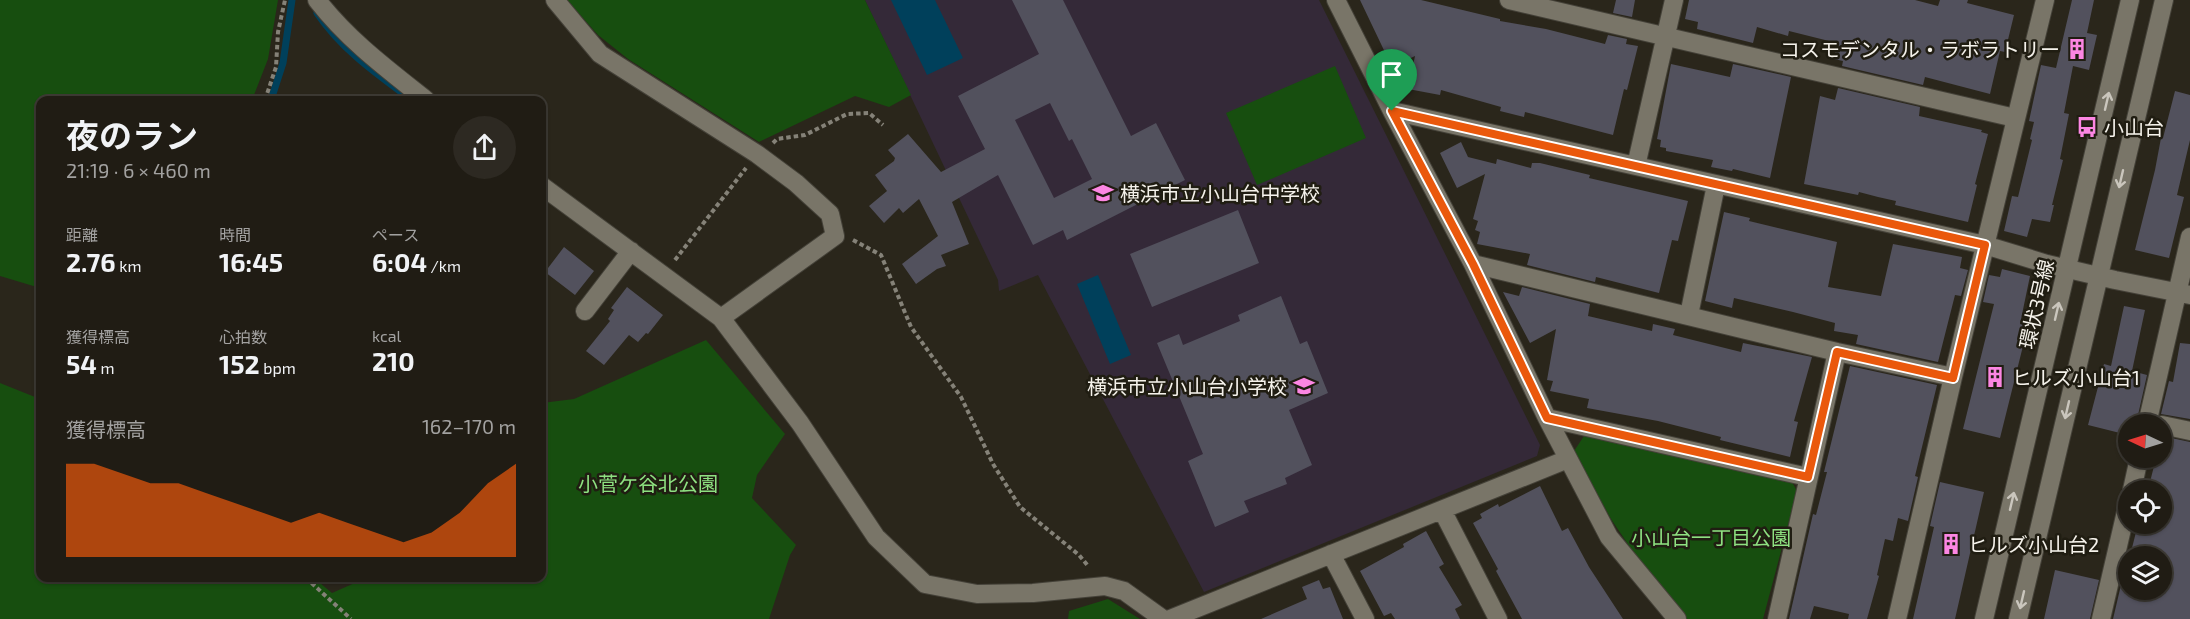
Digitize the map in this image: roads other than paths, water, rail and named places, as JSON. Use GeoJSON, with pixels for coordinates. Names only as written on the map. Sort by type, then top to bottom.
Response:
{"type":"FeatureCollection","features":[{"type":"Feature","properties":{"kind":"street"},"geometry":{"type":"LineString","coordinates":[[317,0],[334,22],[364,51],[421,96]]}},
{"type":"Feature","properties":{"kind":"street"},"geometry":{"type":"LineString","coordinates":[[555,0],[600,54],[757,154],[796,183],[830,214],[835,236],[721,318]]}},
{"type":"Feature","properties":{"kind":"street"},"geometry":{"type":"LineString","coordinates":[[1336,0],[1473,264],[1547,418],[1609,537],[1677,619]]}},
{"type":"Feature","properties":{"kind":"street"},"geometry":{"type":"LineString","coordinates":[[1509,0],[2015,118]]}},
{"type":"Feature","properties":{"kind":"street"},"geometry":{"type":"LineString","coordinates":[[1636,166],[1674,0]]}},
{"type":"Feature","properties":{"kind":"street","name":"環状3号線"},"geometry":{"type":"LineString","coordinates":[[1984,619],[2130,0]]}},
{"type":"Feature","properties":{"kind":"street"},"geometry":{"type":"LineString","coordinates":[[2018,619],[2164,0]]}},
{"type":"Feature","properties":{"kind":"street"},"geometry":{"type":"LineString","coordinates":[[1898,619],[2015,118],[2040,1]]}},
{"type":"Feature","properties":{"kind":"street"},"geometry":{"type":"LineString","coordinates":[[1392,111],[1985,245],[2098,276],[2183,294]]}},
{"type":"Feature","properties":{"kind":"street"},"geometry":{"type":"LineString","coordinates":[[1689,315],[1716,185]]}},
{"type":"Feature","properties":{"kind":"street"},"geometry":{"type":"LineString","coordinates":[[546,189],[721,318],[800,423],[876,537],[925,585],[977,594],[1033,593],[1105,586],[1124,591],[1163,619]]}},
{"type":"Feature","properties":{"kind":"street"},"geometry":{"type":"LineString","coordinates":[[2156,414],[2183,294],[2190,237]]}},
{"type":"Feature","properties":{"kind":"street"},"geometry":{"type":"LineString","coordinates":[[585,311],[631,251]]}},
{"type":"Feature","properties":{"kind":"street"},"geometry":{"type":"LineString","coordinates":[[1473,264],[1953,378]]}},
{"type":"Feature","properties":{"kind":"street"},"geometry":{"type":"LineString","coordinates":[[1777,619],[1837,352]]}},
{"type":"Feature","properties":{"kind":"street"},"geometry":{"type":"LineString","coordinates":[[1547,418],[1808,477]]}},
{"type":"Feature","properties":{"kind":"street"},"geometry":{"type":"LineString","coordinates":[[2172,428],[2190,431]]}},
{"type":"Feature","properties":{"kind":"street"},"geometry":{"type":"LineString","coordinates":[[1170,619],[1568,459]]}},
{"type":"Feature","properties":{"kind":"street"},"geometry":{"type":"LineString","coordinates":[[1442,510],[1498,619]]}},
{"type":"Feature","properties":{"kind":"street"},"geometry":{"type":"LineString","coordinates":[[2102,619],[2121,534]]}},
{"type":"Feature","properties":{"kind":"street"},"geometry":{"type":"LineString","coordinates":[[1331,554],[1365,619]]}},
{"type":"Feature","properties":{"kind":"water"},"geometry":{"type":"Polygon","coordinates":[[[891,0],[935,0],[963,58],[927,75],[891,0]]]}},
{"type":"Feature","properties":{"kind":"water"},"geometry":{"type":"Polygon","coordinates":[[[1098,275],[1131,355],[1110,364],[1077,284],[1098,275]]]}},
{"type":"Feature","properties":{"kind":"waterway"},"geometry":{"type":"LineString","coordinates":[[272,96],[283,63],[292,0]]}},
{"type":"Feature","properties":{"kind":"waterway"},"geometry":{"type":"LineString","coordinates":[[317,13],[337,39],[373,71],[407,96]]}},
{"type":"Feature","properties":{"kind":"place","name":"コスモデンタル・ラボラトリー"},"geometry":{"type":"Point","coordinates":[2077,49]}},
{"type":"Feature","properties":{"kind":"place","name":"小山台"},"geometry":{"type":"Point","coordinates":[2087,127]}},
{"type":"Feature","properties":{"kind":"place","name":"横浜市立小山台中学校"},"geometry":{"type":"Point","coordinates":[1103,193]}},
{"type":"Feature","properties":{"kind":"place","name":"ヒルズ小山台1"},"geometry":{"type":"Point","coordinates":[1995,377]}},
{"type":"Feature","properties":{"kind":"place","name":"横浜市立小山台小学校"},"geometry":{"type":"Point","coordinates":[1304,386]}},
{"type":"Feature","properties":{"kind":"place","name":"ヒルズ小山台2"},"geometry":{"type":"Point","coordinates":[1951,544]}},
{"type":"Feature","properties":{"kind":"park label","name":"小菅ケ谷北公園"},"geometry":{"type":"Point","coordinates":[648,483]}},
{"type":"Feature","properties":{"kind":"park label","name":"小山台一丁目公園"},"geometry":{"type":"Point","coordinates":[1711,537]}}]}
